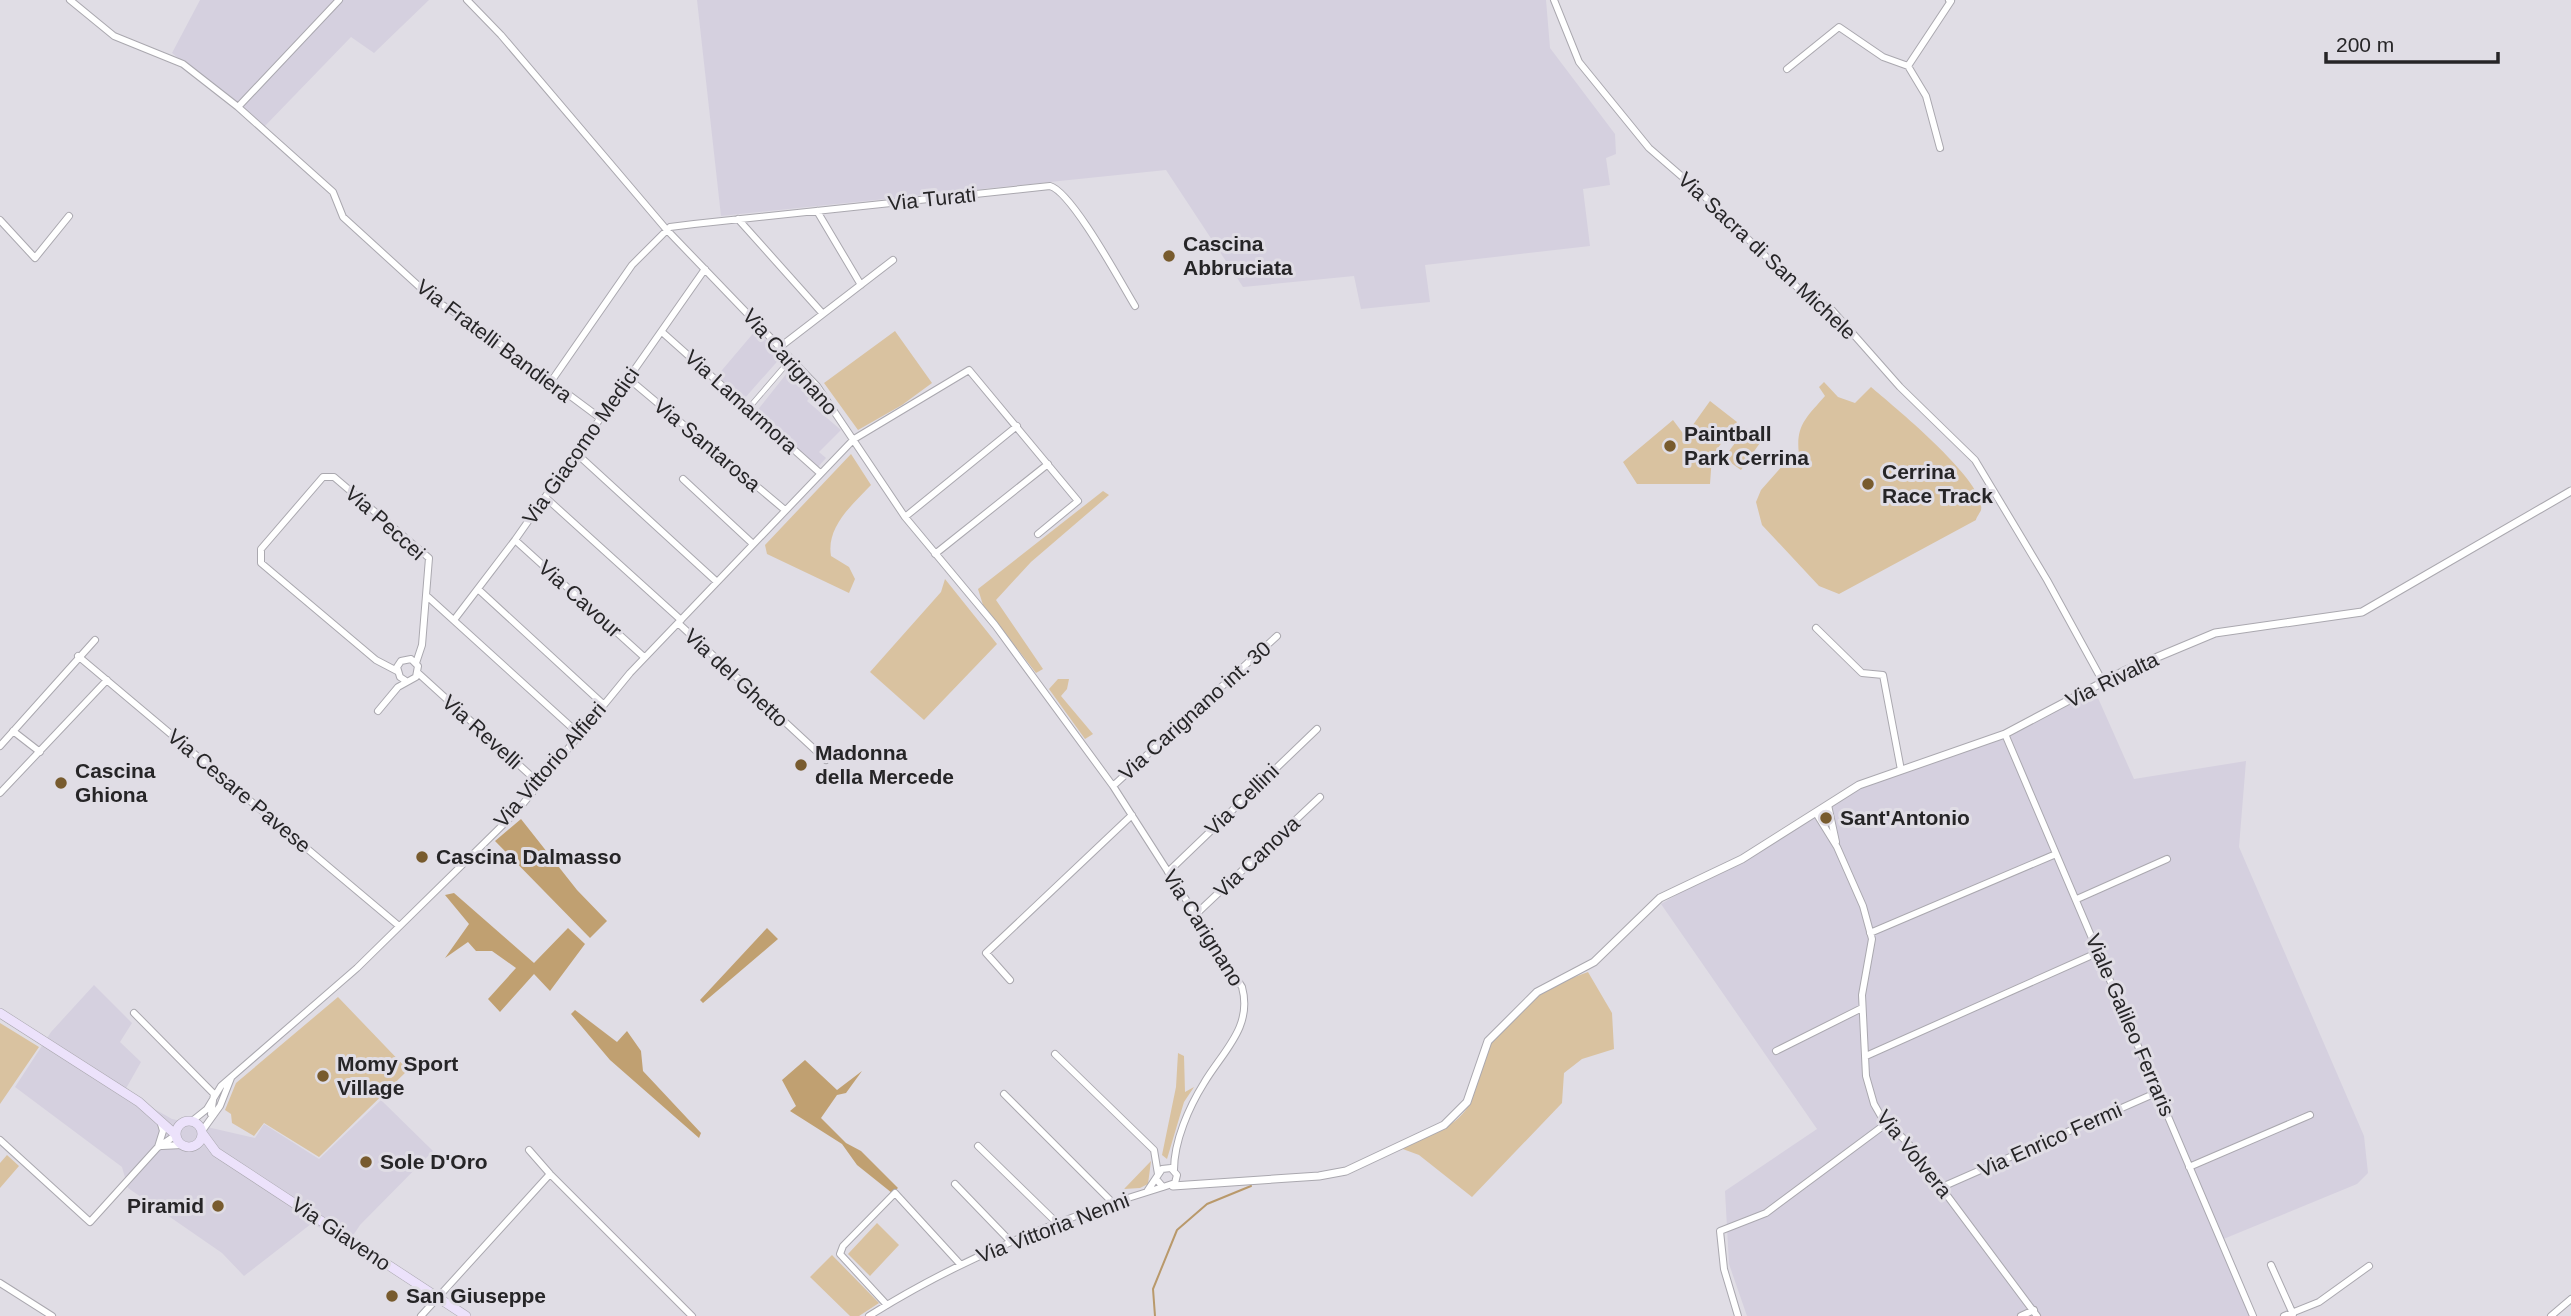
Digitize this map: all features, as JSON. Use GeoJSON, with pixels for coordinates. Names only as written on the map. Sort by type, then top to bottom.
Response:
{"type":"FeatureCollection","features":[{"type":"Feature","properties":{"kind":"main road","name":"Via Giaveno"},"geometry":{"type":"LineString","coordinates":[[2,1012],[140,1103],[171,1119],[189,1121],[202,1132],[216,1152]]}},
{"type":"Feature","properties":{"kind":"main road","name":"Via Giaveno"},"geometry":{"type":"LineString","coordinates":[[140,1103],[176,1135],[182,1145],[216,1152],[466,1316]]}},
{"type":"Feature","properties":{"kind":"main road"},"geometry":{"type":"LineString","coordinates":[[176,1135],[178,1127],[189,1121]]}},
{"type":"Feature","properties":{"kind":"main road"},"geometry":{"type":"LineString","coordinates":[[192,1147],[201,1140],[202,1132]]}},
{"type":"Feature","properties":{"kind":"street","name":"Via Fratelli Bandiera"},"geometry":{"type":"LineString","coordinates":[[70,0],[114,36],[183,64],[237,107],[332,192],[344,217],[434,300],[471,322],[600,418]]}},
{"type":"Feature","properties":{"kind":"street"},"geometry":{"type":"LineString","coordinates":[[237,107],[338,0]]}},
{"type":"Feature","properties":{"kind":"street","name":"Via Carignano"},"geometry":{"type":"LineString","coordinates":[[467,0],[501,35],[666,229],[817,386],[905,517],[995,625],[1113,786],[1242,987],[1246,1003],[1239,1032],[1189,1111],[1169,1168]]}},
{"type":"Feature","properties":{"kind":"street","name":"Via Sacra di San Michele"},"geometry":{"type":"LineString","coordinates":[[1554,0],[1579,62],[1649,148],[1702,194],[1799,289],[1832,310],[1900,387],[1975,460],[2048,580],[2103,682]]}},
{"type":"Feature","properties":{"kind":"street"},"geometry":{"type":"LineString","coordinates":[[1908,66],[1951,1],[1949,0]]}},
{"type":"Feature","properties":{"kind":"street"},"geometry":{"type":"LineString","coordinates":[[1787,69],[1839,27],[1884,57],[1908,66],[1926,96],[1940,148]]}},
{"type":"Feature","properties":{"kind":"street","name":"Via Turati"},"geometry":{"type":"LineString","coordinates":[[666,229],[738,219],[1056,188],[1089,231],[1135,306]]}},
{"type":"Feature","properties":{"kind":"street"},"geometry":{"type":"LineString","coordinates":[[817,211],[861,285]]}},
{"type":"Feature","properties":{"kind":"street"},"geometry":{"type":"LineString","coordinates":[[0,220],[35,258],[69,216]]}},
{"type":"Feature","properties":{"kind":"street"},"geometry":{"type":"LineString","coordinates":[[738,219],[823,314]]}},
{"type":"Feature","properties":{"kind":"street"},"geometry":{"type":"LineString","coordinates":[[550,383],[632,264],[666,229]]}},
{"type":"Feature","properties":{"kind":"street"},"geometry":{"type":"LineString","coordinates":[[780,347],[893,260]]}},
{"type":"Feature","properties":{"kind":"street","name":"Via Giacomo Medici"},"geometry":{"type":"LineString","coordinates":[[454,620],[515,540],[705,269]]}},
{"type":"Feature","properties":{"kind":"street","name":"Via Lamarmora"},"geometry":{"type":"LineString","coordinates":[[662,332],[820,473]]}},
{"type":"Feature","properties":{"kind":"street"},"geometry":{"type":"LineString","coordinates":[[748,409],[791,359]]}},
{"type":"Feature","properties":{"kind":"street","name":"Via Vittorio Alfieri"},"geometry":{"type":"LineString","coordinates":[[189,1121],[207,1110],[214,1094],[357,968],[517,811],[644,657],[854,439],[969,370],[1017,426]]}},
{"type":"Feature","properties":{"kind":"street","name":"Via Santarosa"},"geometry":{"type":"LineString","coordinates":[[629,379],[785,510]]}},
{"type":"Feature","properties":{"kind":"street"},"geometry":{"type":"LineString","coordinates":[[905,517],[1017,426],[1078,500],[1038,534]]}},
{"type":"Feature","properties":{"kind":"street"},"geometry":{"type":"LineString","coordinates":[[576,453],[717,582]]}},
{"type":"Feature","properties":{"kind":"street"},"geometry":{"type":"LineString","coordinates":[[935,554],[1048,464]]}},
{"type":"Feature","properties":{"kind":"street","name":"Via Peccei"},"geometry":{"type":"LineString","coordinates":[[400,673],[386,666],[261,563],[261,549],[323,477],[334,477],[429,558],[428,597],[422,645],[416,663]]}},
{"type":"Feature","properties":{"kind":"street"},"geometry":{"type":"LineString","coordinates":[[683,478],[753,544]]}},
{"type":"Feature","properties":{"kind":"street","name":"Via Rivalta"},"geometry":{"type":"LineString","coordinates":[[1175,1183],[1188,1186],[1319,1176],[1346,1171],[1444,1125],[1467,1102],[1482,1053],[1496,1033],[1537,992],[1594,962],[1660,898],[1742,859],[1859,785],[2005,734],[2103,682],[2215,634],[2362,612],[2571,491]]}},
{"type":"Feature","properties":{"kind":"street","name":"Via del Ghetto"},"geometry":{"type":"LineString","coordinates":[[545,497],[826,760]]}},
{"type":"Feature","properties":{"kind":"street","name":"Via Cavour"},"geometry":{"type":"LineString","coordinates":[[515,540],[644,657]]}},
{"type":"Feature","properties":{"kind":"street"},"geometry":{"type":"LineString","coordinates":[[479,590],[603,704]]}},
{"type":"Feature","properties":{"kind":"street"},"geometry":{"type":"LineString","coordinates":[[428,597],[579,734]]}},
{"type":"Feature","properties":{"kind":"street"},"geometry":{"type":"LineString","coordinates":[[1816,628],[1862,673],[1883,675],[1901,770]]}},
{"type":"Feature","properties":{"kind":"street","name":"Via Carignano int. 30"},"geometry":{"type":"LineString","coordinates":[[1113,786],[1277,636]]}},
{"type":"Feature","properties":{"kind":"street"},"geometry":{"type":"LineString","coordinates":[[0,746],[95,639]]}},
{"type":"Feature","properties":{"kind":"street"},"geometry":{"type":"LineString","coordinates":[[378,711],[398,687],[400,673],[407,659],[422,645]]}},
{"type":"Feature","properties":{"kind":"street","name":"Via Cesare Pavese"},"geometry":{"type":"LineString","coordinates":[[78,656],[400,926]]}},
{"type":"Feature","properties":{"kind":"street"},"geometry":{"type":"LineString","coordinates":[[400,673],[417,676],[416,663],[407,659]]}},
{"type":"Feature","properties":{"kind":"street","name":"Via Revelli"},"geometry":{"type":"LineString","coordinates":[[417,676],[425,680],[540,784]]}},
{"type":"Feature","properties":{"kind":"street"},"geometry":{"type":"LineString","coordinates":[[0,793],[107,680]]}},
{"type":"Feature","properties":{"kind":"street","name":"Via Cellini"},"geometry":{"type":"LineString","coordinates":[[1168,872],[1317,729]]}},
{"type":"Feature","properties":{"kind":"street"},"geometry":{"type":"LineString","coordinates":[[13,731],[40,752]]}},
{"type":"Feature","properties":{"kind":"street","name":"Viale Galileo Ferraris"},"geometry":{"type":"LineString","coordinates":[[2005,734],[2253,1316]]}},
{"type":"Feature","properties":{"kind":"street","name":"Via Canova"},"geometry":{"type":"LineString","coordinates":[[1194,916],[1320,797]]}},
{"type":"Feature","properties":{"kind":"street","name":"Via Volvera"},"geometry":{"type":"LineString","coordinates":[[1828,805],[1837,847]]}},
{"type":"Feature","properties":{"kind":"street","name":"Via Volvera"},"geometry":{"type":"LineString","coordinates":[[1816,813],[1837,847],[1863,906],[1870,933],[1872,945],[1862,988],[1862,1008],[1872,1096],[1886,1123],[1908,1143],[2036,1313]]}},
{"type":"Feature","properties":{"kind":"street"},"geometry":{"type":"LineString","coordinates":[[1010,980],[986,954],[1132,815]]}},
{"type":"Feature","properties":{"kind":"street"},"geometry":{"type":"LineString","coordinates":[[1870,933],[2056,853]]}},
{"type":"Feature","properties":{"kind":"street"},"geometry":{"type":"LineString","coordinates":[[2077,899],[2167,859]]}},
{"type":"Feature","properties":{"kind":"street"},"geometry":{"type":"LineString","coordinates":[[1866,1056],[2099,952]]}},
{"type":"Feature","properties":{"kind":"street"},"geometry":{"type":"LineString","coordinates":[[1776,1051],[1862,1008]]}},
{"type":"Feature","properties":{"kind":"street"},"geometry":{"type":"LineString","coordinates":[[134,1013],[214,1094]]}},
{"type":"Feature","properties":{"kind":"street"},"geometry":{"type":"LineString","coordinates":[[1055,1054],[1154,1150],[1158,1161],[1158,1177],[1163,1186]]}},
{"type":"Feature","properties":{"kind":"street","name":"Via Vittorio Alfieri"},"geometry":{"type":"LineString","coordinates":[[202,1132],[223,1101],[232,1077]]}},
{"type":"Feature","properties":{"kind":"street","name":"Via Enrico Fermi"},"geometry":{"type":"LineString","coordinates":[[1942,1187],[2158,1092]]}},
{"type":"Feature","properties":{"kind":"street","name":"Via Vittorio Alfieri"},"geometry":{"type":"LineString","coordinates":[[212,1114],[214,1094]]}},
{"type":"Feature","properties":{"kind":"street"},"geometry":{"type":"LineString","coordinates":[[1003,1094],[1112,1202]]}},
{"type":"Feature","properties":{"kind":"street","name":"Via Giaveno"},"geometry":{"type":"LineString","coordinates":[[140,1103],[163,1127],[157,1148]]}},
{"type":"Feature","properties":{"kind":"street"},"geometry":{"type":"LineString","coordinates":[[2189,1167],[2310,1115]]}},
{"type":"Feature","properties":{"kind":"street"},"geometry":{"type":"LineString","coordinates":[[1738,1316],[1724,1269],[1720,1231],[1766,1213],[1886,1123]]}},
{"type":"Feature","properties":{"kind":"street"},"geometry":{"type":"LineString","coordinates":[[0,1140],[90,1222],[157,1148],[176,1135]]}},
{"type":"Feature","properties":{"kind":"street"},"geometry":{"type":"LineString","coordinates":[[157,1148],[182,1145]]}},
{"type":"Feature","properties":{"kind":"street"},"geometry":{"type":"LineString","coordinates":[[978,1146],[1056,1223]]}},
{"type":"Feature","properties":{"kind":"street"},"geometry":{"type":"LineString","coordinates":[[529,1150],[692,1316]]}},
{"type":"Feature","properties":{"kind":"street"},"geometry":{"type":"LineString","coordinates":[[1158,1161],[1169,1168],[1175,1183]]}},
{"type":"Feature","properties":{"kind":"street","name":"Via Vittoria Nenni"},"geometry":{"type":"LineString","coordinates":[[1147,1191],[1169,1168]]}},
{"type":"Feature","properties":{"kind":"street"},"geometry":{"type":"LineString","coordinates":[[421,1316],[550,1174]]}},
{"type":"Feature","properties":{"kind":"street","name":"Via Vittoria Nenni"},"geometry":{"type":"LineString","coordinates":[[869,1316],[960,1264],[1010,1241],[1112,1202],[1175,1183]]}},
{"type":"Feature","properties":{"kind":"street"},"geometry":{"type":"LineString","coordinates":[[955,1184],[1010,1241]]}},
{"type":"Feature","properties":{"kind":"street","name":"Via Vittoria Nenni"},"geometry":{"type":"LineString","coordinates":[[887,1305],[840,1254],[843,1246],[895,1193],[960,1264]]}},
{"type":"Feature","properties":{"kind":"street"},"geometry":{"type":"LineString","coordinates":[[2271,1265],[2293,1314]]}},
{"type":"Feature","properties":{"kind":"street"},"geometry":{"type":"LineString","coordinates":[[2284,1316],[2319,1302],[2369,1266]]}},
{"type":"Feature","properties":{"kind":"street"},"geometry":{"type":"LineString","coordinates":[[0,1283],[52,1316]]}},
{"type":"Feature","properties":{"kind":"street"},"geometry":{"type":"LineString","coordinates":[[2551,1316],[2571,1299]]}},
{"type":"Feature","properties":{"kind":"street"},"geometry":{"type":"LineString","coordinates":[[2021,1316],[2036,1313]]}},
{"type":"Feature","properties":{"kind":"shaded area"},"geometry":{"type":"Polygon","coordinates":[[[200,0],[429,0],[374,53],[351,37],[263,128],[172,53],[200,0]]]}},
{"type":"Feature","properties":{"kind":"shaded area"},"geometry":{"type":"Polygon","coordinates":[[[697,0],[1546,0],[1550,48],[1615,134],[1616,154],[1606,158],[1610,185],[1583,189],[1590,246],[1425,265],[1430,302],[1361,309],[1354,276],[1243,287],[1166,170],[721,216],[697,0]]]}},
{"type":"Feature","properties":{"kind":"shaded area"},"geometry":{"type":"Polygon","coordinates":[[[756,330],[782,356],[744,399],[717,376],[756,330]]]}},
{"type":"Feature","properties":{"kind":"shaded area"},"geometry":{"type":"Polygon","coordinates":[[[895,331],[932,383],[902,405],[858,430],[824,383],[895,331]]]}},
{"type":"Feature","properties":{"kind":"shaded area"},"geometry":{"type":"Polygon","coordinates":[[[791,368],[809,386],[806,391],[811,396],[807,401],[841,430],[819,452],[826,458],[818,467],[756,412],[791,368]]]}},
{"type":"Feature","properties":{"kind":"shaded area","name":"Cerrina Race Track"},"geometry":{"type":"Polygon","coordinates":[[[1824,382],[1838,397],[1855,403],[1871,387],[1917,426],[1954,464],[1979,497],[1981,510],[1976,520],[1839,594],[1819,586],[1762,525],[1756,502],[1761,490],[1783,465],[1800,461],[1798,440],[1802,425],[1825,396],[1819,387],[1824,382]]]}},
{"type":"Feature","properties":{"kind":"shaded area","name":"Paintball Park Cerrina"},"geometry":{"type":"Polygon","coordinates":[[[1710,401],[1737,422],[1712,456],[1710,484],[1637,484],[1623,462],[1673,420],[1685,436],[1710,401]]]}},
{"type":"Feature","properties":{"kind":"shaded area"},"geometry":{"type":"Polygon","coordinates":[[[1746,428],[1762,440],[1741,470],[1724,458],[1746,428]]]}},
{"type":"Feature","properties":{"kind":"shaded area"},"geometry":{"type":"Polygon","coordinates":[[[851,454],[871,485],[842,517],[832,535],[831,556],[849,567],[855,579],[849,593],[767,554],[765,545],[851,454]]]}},
{"type":"Feature","properties":{"kind":"shaded area"},"geometry":{"type":"Polygon","coordinates":[[[1103,491],[1109,495],[1031,562],[996,600],[1043,669],[1036,673],[983,605],[978,589],[1103,491]]]}},
{"type":"Feature","properties":{"kind":"shaded area"},"geometry":{"type":"Polygon","coordinates":[[[945,579],[997,644],[924,720],[870,672],[941,592],[945,579]]]}},
{"type":"Feature","properties":{"kind":"shaded area"},"geometry":{"type":"Polygon","coordinates":[[[1058,679],[1069,679],[1067,689],[1061,696],[1093,734],[1085,739],[1049,689],[1058,679]]]}},
{"type":"Feature","properties":{"kind":"shaded area"},"geometry":{"type":"Polygon","coordinates":[[[2094,689],[2134,779],[2246,761],[2239,847],[2364,1136],[2368,1173],[2357,1184],[2221,1240],[2254,1316],[2036,1316],[2034,1311],[2020,1316],[1747,1316],[1729,1264],[1725,1191],[1817,1129],[1661,904],[1879,777],[2005,734],[2094,689]]]}},
{"type":"Feature","properties":{"kind":"shaded area"},"geometry":{"type":"Polygon","coordinates":[[[521,819],[577,890],[607,921],[590,938],[495,841],[521,819]]]}},
{"type":"Feature","properties":{"kind":"shaded area"},"geometry":{"type":"Polygon","coordinates":[[[454,893],[534,963],[568,928],[585,944],[550,991],[534,974],[500,1012],[488,999],[516,968],[492,951],[476,951],[468,942],[445,958],[469,924],[445,895],[454,893]]]}},
{"type":"Feature","properties":{"kind":"shaded area"},"geometry":{"type":"Polygon","coordinates":[[[767,928],[778,939],[703,1003],[700,1000],[767,928]]]}},
{"type":"Feature","properties":{"kind":"shaded area"},"geometry":{"type":"Polygon","coordinates":[[[1588,972],[1612,1013],[1614,1049],[1582,1059],[1564,1073],[1562,1103],[1472,1197],[1419,1155],[1400,1148],[1443,1129],[1459,1118],[1473,1097],[1487,1050],[1495,1036],[1517,1012],[1544,992],[1588,972]]]}},
{"type":"Feature","properties":{"kind":"shaded area"},"geometry":{"type":"Polygon","coordinates":[[[94,985],[132,1023],[120,1042],[141,1062],[124,1092],[172,1119],[255,1138],[264,1124],[319,1159],[381,1100],[433,1151],[360,1225],[350,1240],[311,1224],[244,1276],[222,1253],[128,1188],[122,1167],[15,1087],[51,1032],[94,985]]]}},
{"type":"Feature","properties":{"kind":"shaded area","name":"Momy Sport Village"},"geometry":{"type":"Polygon","coordinates":[[[338,997],[408,1070],[319,1157],[264,1123],[254,1136],[232,1123],[231,1114],[225,1110],[236,1083],[338,997]]]}},
{"type":"Feature","properties":{"kind":"shaded area"},"geometry":{"type":"Polygon","coordinates":[[[575,1010],[617,1042],[627,1031],[641,1051],[643,1071],[701,1133],[699,1138],[610,1060],[571,1014],[575,1010]]]}},
{"type":"Feature","properties":{"kind":"shaded area"},"geometry":{"type":"Polygon","coordinates":[[[0,1023],[39,1047],[0,1104],[0,1023]]]}},
{"type":"Feature","properties":{"kind":"shaded area"},"geometry":{"type":"Polygon","coordinates":[[[1178,1053],[1184,1056],[1185,1092],[1194,1087],[1184,1102],[1167,1159],[1162,1155],[1176,1087],[1178,1053]]]}},
{"type":"Feature","properties":{"kind":"shaded area"},"geometry":{"type":"Polygon","coordinates":[[[805,1060],[837,1090],[862,1071],[846,1093],[837,1095],[821,1118],[846,1143],[861,1151],[898,1188],[892,1193],[857,1165],[842,1144],[790,1111],[796,1106],[782,1080],[805,1060]]]}},
{"type":"Feature","properties":{"kind":"shaded area"},"geometry":{"type":"Polygon","coordinates":[[[7,1155],[19,1166],[0,1188],[0,1163],[7,1155]]]}},
{"type":"Feature","properties":{"kind":"shaded area"},"geometry":{"type":"Polygon","coordinates":[[[1151,1161],[1148,1184],[1140,1188],[1124,1189],[1151,1161]]]}},
{"type":"Feature","properties":{"kind":"shaded area"},"geometry":{"type":"Polygon","coordinates":[[[877,1223],[899,1245],[870,1276],[848,1254],[877,1223]]]}},
{"type":"Feature","properties":{"kind":"shaded area"},"geometry":{"type":"Polygon","coordinates":[[[832,1255],[879,1303],[859,1316],[850,1316],[810,1277],[832,1255]]]}},
{"type":"Feature","properties":{"kind":"waterway"},"geometry":{"type":"LineString","coordinates":[[1155,1316],[1153,1289],[1177,1230],[1207,1204],[1251,1186]]}},
{"type":"Feature","properties":{"kind":"place","name":"Cascina Abbruciata"},"geometry":{"type":"Point","coordinates":[1169,256]}},
{"type":"Feature","properties":{"kind":"place","name":"Paintball Park Cerrina"},"geometry":{"type":"Point","coordinates":[1670,446]}},
{"type":"Feature","properties":{"kind":"place","name":"Cerrina Race Track"},"geometry":{"type":"Point","coordinates":[1868,484]}},
{"type":"Feature","properties":{"kind":"place","name":"Madonna della Mercede"},"geometry":{"type":"Point","coordinates":[801,765]}},
{"type":"Feature","properties":{"kind":"place","name":"Cascina Ghiona"},"geometry":{"type":"Point","coordinates":[61,783]}},
{"type":"Feature","properties":{"kind":"place","name":"Sant'Antonio"},"geometry":{"type":"Point","coordinates":[1826,818]}},
{"type":"Feature","properties":{"kind":"place","name":"Cascina Dalmasso"},"geometry":{"type":"Point","coordinates":[422,857]}},
{"type":"Feature","properties":{"kind":"place","name":"Momy Sport Village"},"geometry":{"type":"Point","coordinates":[323,1076]}},
{"type":"Feature","properties":{"kind":"place","name":"Sole D'Oro"},"geometry":{"type":"Point","coordinates":[366,1162]}},
{"type":"Feature","properties":{"kind":"place","name":"Piramid"},"geometry":{"type":"Point","coordinates":[218,1206]}},
{"type":"Feature","properties":{"kind":"place","name":"San Giuseppe"},"geometry":{"type":"Point","coordinates":[392,1296]}}]}
